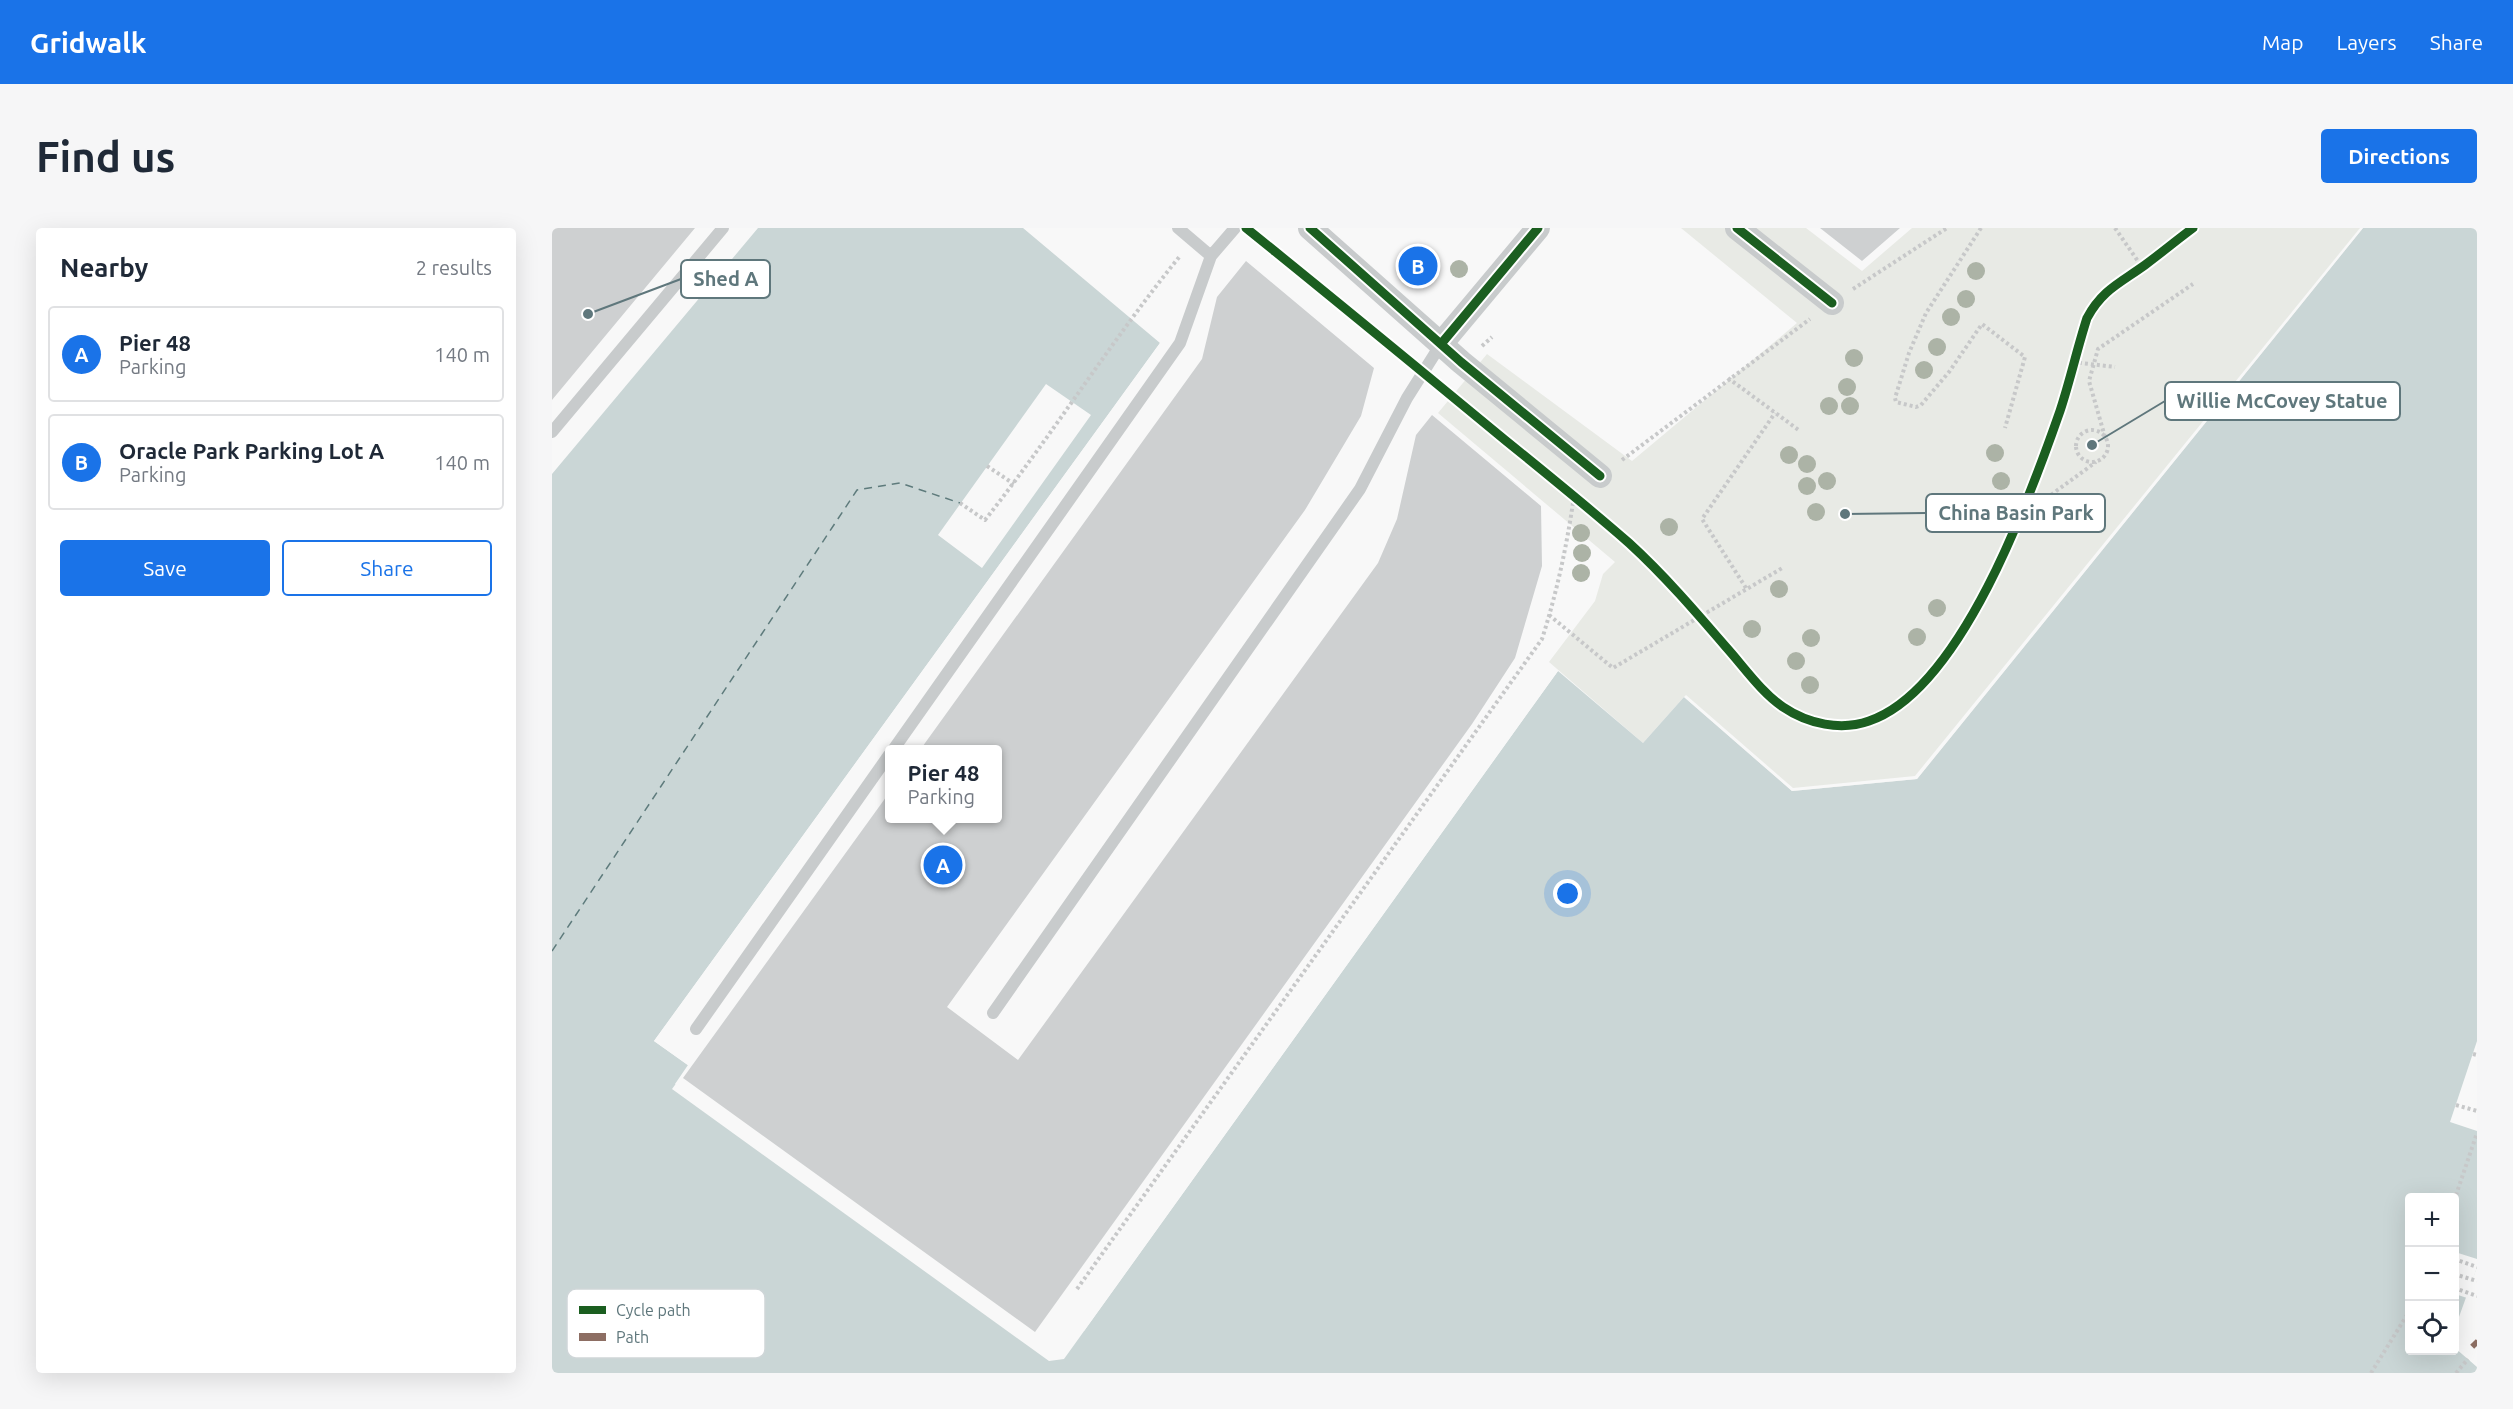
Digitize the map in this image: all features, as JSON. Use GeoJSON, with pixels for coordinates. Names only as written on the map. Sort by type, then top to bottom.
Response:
{"type":"FeatureCollection","features":[{"type":"Feature","properties":{"kind":"street"},"geometry":{"type":"LineString","coordinates":[[1441,344],[1538,228]]}},
{"type":"Feature","properties":{"kind":"street"},"geometry":{"type":"LineString","coordinates":[[1737,228],[1832,303]]}},
{"type":"Feature","properties":{"kind":"street"},"geometry":{"type":"LineString","coordinates":[[1315,230],[1441,344],[1600,476]]}},
{"type":"Feature","properties":{"kind":"lane"},"geometry":{"type":"LineString","coordinates":[[552,432],[723,228]]}},
{"type":"Feature","properties":{"kind":"lane"},"geometry":{"type":"LineString","coordinates":[[1178,228],[1211,256]]}},
{"type":"Feature","properties":{"kind":"lane"},"geometry":{"type":"LineString","coordinates":[[897,745],[1180,343],[1211,256],[1235,228]]}},
{"type":"Feature","properties":{"kind":"lane"},"geometry":{"type":"LineString","coordinates":[[993,1014],[1360,489],[1407,398],[1441,344]]}},
{"type":"Feature","properties":{"kind":"lane"},"geometry":{"type":"LineString","coordinates":[[696,1029],[885,761]]}},
{"type":"Feature","properties":{"kind":"path"},"geometry":{"type":"LineString","coordinates":[[1571,494],[1600,476],[1728,378],[1832,303],[1947,228]]}},
{"type":"Feature","properties":{"kind":"path"},"geometry":{"type":"LineString","coordinates":[[1981,228],[1926,313],[1909,353],[1895,398],[1896,402],[1916,407],[1921,405],[1949,372],[1982,324],[2025,357],[2005,428]]}},
{"type":"Feature","properties":{"kind":"path"},"geometry":{"type":"LineString","coordinates":[[2115,228],[2142,267]]}},
{"type":"Feature","properties":{"kind":"path"},"geometry":{"type":"LineString","coordinates":[[960,503],[985,520],[1014,484],[1142,303],[1193,240]]}},
{"type":"Feature","properties":{"kind":"path"},"geometry":{"type":"LineString","coordinates":[[2132,273],[2151,260]]}},
{"type":"Feature","properties":{"kind":"path"},"geometry":{"type":"LineString","coordinates":[[2022,516],[2099,460],[2108,447],[2089,381],[2098,349],[2193,284]]}},
{"type":"Feature","properties":{"kind":"path"},"geometry":{"type":"LineString","coordinates":[[2070,374],[2074,358],[2092,364],[2115,367]]}},
{"type":"Feature","properties":{"kind":"path"},"geometry":{"type":"LineString","coordinates":[[1728,378],[1800,431]]}},
{"type":"Feature","properties":{"kind":"path"},"geometry":{"type":"LineString","coordinates":[[1746,588],[1702,519],[1775,413]]}},
{"type":"Feature","properties":{"kind":"path"},"geometry":{"type":"LineString","coordinates":[[2099,460],[2090,462],[2080,457],[2076,443],[2085,431],[2096,430],[2105,437]]}},
{"type":"Feature","properties":{"kind":"path"},"geometry":{"type":"LineString","coordinates":[[987,466],[1014,484]]}},
{"type":"Feature","properties":{"kind":"path"},"geometry":{"type":"LineString","coordinates":[[1571,494],[1581,503]]}},
{"type":"Feature","properties":{"kind":"path"},"geometry":{"type":"LineString","coordinates":[[1077,1289],[1542,639],[1569,535],[1571,494]]}},
{"type":"Feature","properties":{"kind":"path"},"geometry":{"type":"LineString","coordinates":[[2017,526],[2029,496]]}},
{"type":"Feature","properties":{"kind":"path"},"geometry":{"type":"LineString","coordinates":[[1550,615],[1613,669],[1784,567]]}},
{"type":"Feature","properties":{"kind":"path"},"geometry":{"type":"LineString","coordinates":[[1691,607],[1706,624]]}},
{"type":"Feature","properties":{"kind":"path"},"geometry":{"type":"LineString","coordinates":[[2456,1105],[2477,1112]]}},
{"type":"Feature","properties":{"kind":"path"},"geometry":{"type":"LineString","coordinates":[[2457,1193],[2477,1133]]}},
{"type":"Feature","properties":{"kind":"path"},"geometry":{"type":"LineString","coordinates":[[2459,1261],[2477,1267]]}},
{"type":"Feature","properties":{"kind":"path"},"geometry":{"type":"LineString","coordinates":[[2459,1276],[2477,1281]]}},
{"type":"Feature","properties":{"kind":"path"},"geometry":{"type":"LineString","coordinates":[[2459,1290],[2477,1296]]}},
{"type":"Feature","properties":{"kind":"path"},"geometry":{"type":"LineString","coordinates":[[2371,1373],[2405,1317]]}},
{"type":"Feature","properties":{"kind":"path"},"geometry":{"type":"LineString","coordinates":[[2456,1373],[2469,1356]]}},
{"type":"Feature","properties":{"kind":"shaded area"},"geometry":{"type":"Polygon","coordinates":[[[758,228],[1023,228],[1160,343],[654,1041],[689,1066],[672,1089],[1049,1361],[1064,1359],[1558,671],[1643,743],[1684,697],[1792,791],[1917,779],[2363,228],[2477,228],[2477,1267],[2459,1317],[2459,1193],[2405,1193],[2405,1355],[2459,1355],[2459,1351],[2477,1367],[2477,1373],[552,1373],[552,474],[758,228]]]}},
{"type":"Feature","properties":{"kind":"shaded area"},"geometry":{"type":"Polygon","coordinates":[[[1681,228],[1806,228],[1862,271],[1912,228],[2363,228],[1917,779],[1792,791],[1684,697],[1643,743],[1549,662],[1595,601],[1603,574],[1615,562],[1438,413],[1487,354],[1632,461],[1797,323],[1681,228]]]}},
{"type":"Feature","properties":{"kind":"pier"},"geometry":{"type":"Polygon","coordinates":[[[2360,228],[2363,228],[1917,779],[1792,791],[1684,697],[1686,695],[1793,788],[1915,776],[2360,228]]]}},
{"type":"Feature","properties":{"kind":"pier"},"geometry":{"type":"Polygon","coordinates":[[[1160,343],[1163,343],[659,1040],[692,1065],[678,1086],[675,1084],[688,1065],[654,1041],[1160,343]]]}},
{"type":"Feature","properties":{"kind":"pier"},"geometry":{"type":"Polygon","coordinates":[[[1046,384],[1091,415],[982,568],[938,535],[1046,384]]]}},
{"type":"Feature","properties":{"kind":"pier"},"geometry":{"type":"Polygon","coordinates":[[[1556,669],[1558,671],[1084,1331],[1082,1329],[1556,669]]]}},
{"type":"Feature","properties":{"kind":"pier"},"geometry":{"type":"Polygon","coordinates":[[[2477,1041],[2477,1131],[2450,1122],[2477,1041]]]}},
{"type":"Feature","properties":{"kind":"pier"},"geometry":{"type":"Polygon","coordinates":[[[2459,1253],[2477,1259],[2477,1267],[2467,1298],[2459,1295],[2459,1253]]]}},
{"type":"Feature","properties":{"kind":"building"},"geometry":{"type":"Polygon","coordinates":[[[552,228],[695,228],[552,400],[552,228]]]}},
{"type":"Feature","properties":{"kind":"building"},"geometry":{"type":"Polygon","coordinates":[[[1820,228],[1900,228],[1862,261],[1820,228]]]}},
{"type":"Feature","properties":{"kind":"building"},"geometry":{"type":"Polygon","coordinates":[[[1246,261],[1374,368],[1361,416],[1305,510],[947,1007],[1018,1060],[1378,563],[1397,519],[1416,435],[1432,415],[1541,506],[1542,566],[1515,658],[1472,724],[1035,1332],[683,1078],[885,799],[885,823],[1002,823],[1002,745],[924,745],[1202,359],[1217,297],[1246,261]]]}},
{"type":"Feature","properties":{"kind":"ferry route"},"geometry":{"type":"LineString","coordinates":[[552,951],[857,490],[900,483],[960,503]]}},
{"type":"Feature","properties":{"kind":"marked path"},"geometry":{"type":"LineString","coordinates":[[2473,1342],[2477,1346]]}},
{"type":"Feature","properties":{"kind":"cycle path"},"geometry":{"type":"LineString","coordinates":[[1246,228],[1629,543],[1655,568],[1775,701],[1803,718],[1836,725],[1869,721],[1902,702],[1933,672],[1962,632],[1988,587],[2011,539],[2060,411],[2087,318],[2099,300],[2112,288],[2193,228]]}},
{"type":"Feature","properties":{"kind":"cycle path"},"geometry":{"type":"LineString","coordinates":[[1310,228],[1461,362],[1600,476]]}},
{"type":"Feature","properties":{"kind":"cycle path"},"geometry":{"type":"LineString","coordinates":[[1441,344],[1538,228]]}},
{"type":"Feature","properties":{"kind":"cycle path"},"geometry":{"type":"LineString","coordinates":[[1737,228],[1832,303]]}},
{"type":"Feature","properties":{"kind":"place","name":"Oracle Park Parking Lot A"},"geometry":{"type":"Point","coordinates":[1418,266]}},
{"type":"Feature","properties":{"kind":"place","name":"Shed A"},"geometry":{"type":"Point","coordinates":[588,314]}},
{"type":"Feature","properties":{"kind":"place","name":"Willie McCovey Statue"},"geometry":{"type":"Point","coordinates":[2092,445]}},
{"type":"Feature","properties":{"kind":"place","name":"China Basin Park"},"geometry":{"type":"Point","coordinates":[1845,514]}},
{"type":"Feature","properties":{"kind":"place","name":"Pier 48"},"geometry":{"type":"Point","coordinates":[943,865]}}]}
